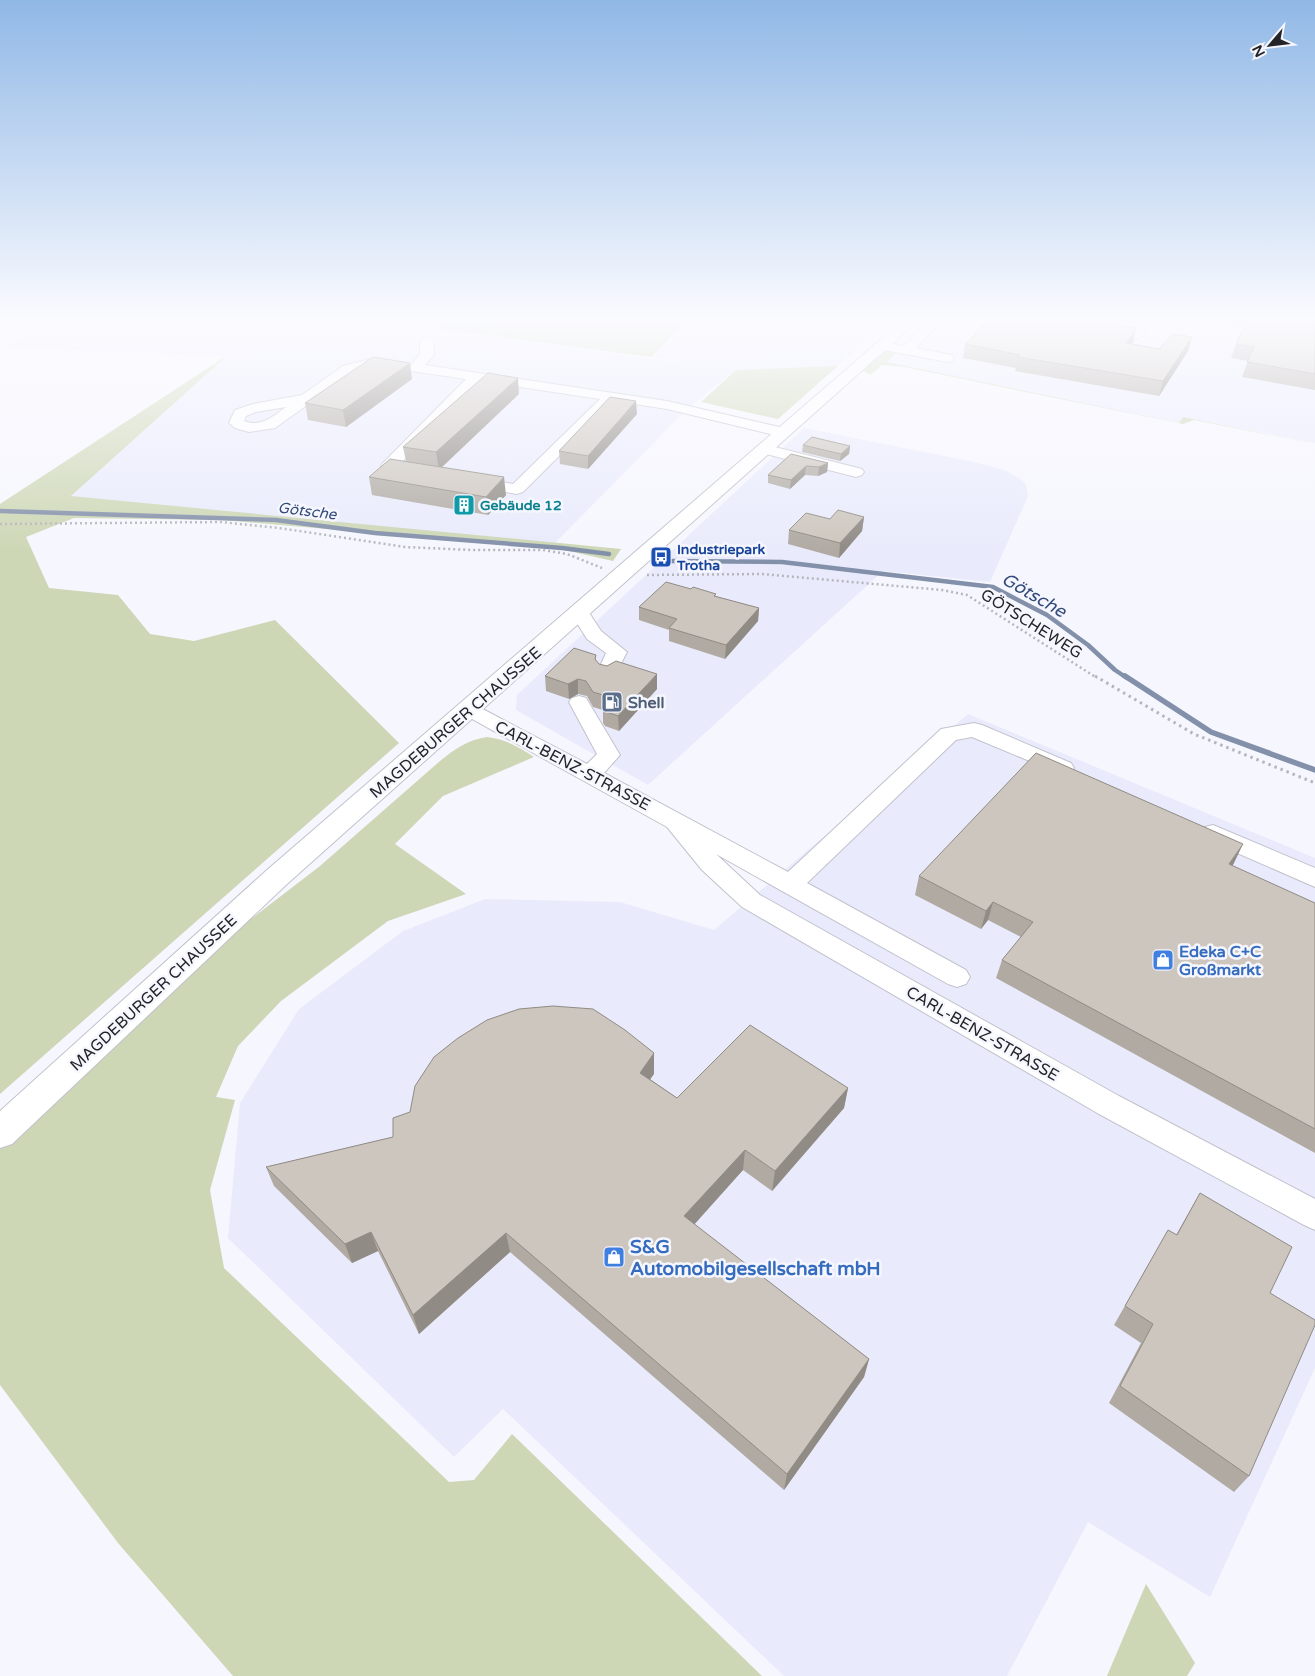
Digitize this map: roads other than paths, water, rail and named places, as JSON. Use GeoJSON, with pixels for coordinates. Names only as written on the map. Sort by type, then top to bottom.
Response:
{"type":"FeatureCollection","features":[{"type":"Feature","properties":{"kind":"main road","name":"MAGDEBURGER CHAUSSEE"},"geometry":{"type":"LineString","coordinates":[[0,1134],[277,877],[580,612],[616,573],[763,449],[823,395]]}},
{"type":"Feature","properties":{"kind":"street"},"geometry":{"type":"LineString","coordinates":[[306,399],[311,395]]}},
{"type":"Feature","properties":{"kind":"street"},"geometry":{"type":"LineString","coordinates":[[423,474],[395,470],[389,466],[458,395]]}},
{"type":"Feature","properties":{"kind":"street"},"geometry":{"type":"LineString","coordinates":[[461,480],[517,489],[605,395]]}},
{"type":"Feature","properties":{"kind":"street"},"geometry":{"type":"LineString","coordinates":[[618,395],[782,432]]}},
{"type":"Feature","properties":{"kind":"street"},"geometry":{"type":"LineString","coordinates":[[763,449],[856,472]]}},
{"type":"Feature","properties":{"kind":"street"},"geometry":{"type":"LineString","coordinates":[[580,612],[594,635],[617,652],[607,673]]}},
{"type":"Feature","properties":{"kind":"street"},"geometry":{"type":"LineString","coordinates":[[580,702],[591,726],[609,755],[590,774]]}},
{"type":"Feature","properties":{"kind":"street","name":"CARL-BENZ-STRASSE"},"geometry":{"type":"LineString","coordinates":[[470,710],[676,821],[957,977]]}},
{"type":"Feature","properties":{"kind":"street"},"geometry":{"type":"LineString","coordinates":[[790,884],[949,734],[974,730],[1086,778]]}},
{"type":"Feature","properties":{"kind":"street","name":"CARL-BENZ-STRASSE"},"geometry":{"type":"LineString","coordinates":[[676,821],[699,853],[735,889],[751,901],[1109,1104],[1315,1215]]}},
{"type":"Feature","properties":{"kind":"street"},"geometry":{"type":"LineString","coordinates":[[1196,826],[1315,878]]}},
{"type":"Feature","properties":{"kind":"waterway","name":"Götsche"},"geometry":{"type":"LineString","coordinates":[[0,511],[276,520],[375,533],[562,548],[609,554]]}},
{"type":"Feature","properties":{"kind":"waterway","name":"Götsche"},"geometry":{"type":"LineString","coordinates":[[670,561],[782,562],[993,587],[1047,615],[1088,645],[1115,670],[1127,678]]}},
{"type":"Feature","properties":{"kind":"waterway","name":"Götsche"},"geometry":{"type":"LineString","coordinates":[[1125,676],[1211,732],[1315,770]]}},
{"type":"Feature","properties":{"kind":"place","name":"Gebäude 12"},"geometry":{"type":"Point","coordinates":[464,505]}},
{"type":"Feature","properties":{"kind":"place","name":"Industriepark Trotha"},"geometry":{"type":"Point","coordinates":[661,557]}},
{"type":"Feature","properties":{"kind":"place","name":"Shell"},"geometry":{"type":"Point","coordinates":[612,702]}},
{"type":"Feature","properties":{"kind":"place","name":"Edeka C+C Großmarkt"},"geometry":{"type":"Point","coordinates":[1163,960]}},
{"type":"Feature","properties":{"kind":"place","name":"S&G Automobilgesellschaft mbH"},"geometry":{"type":"Point","coordinates":[614,1257]}}]}
